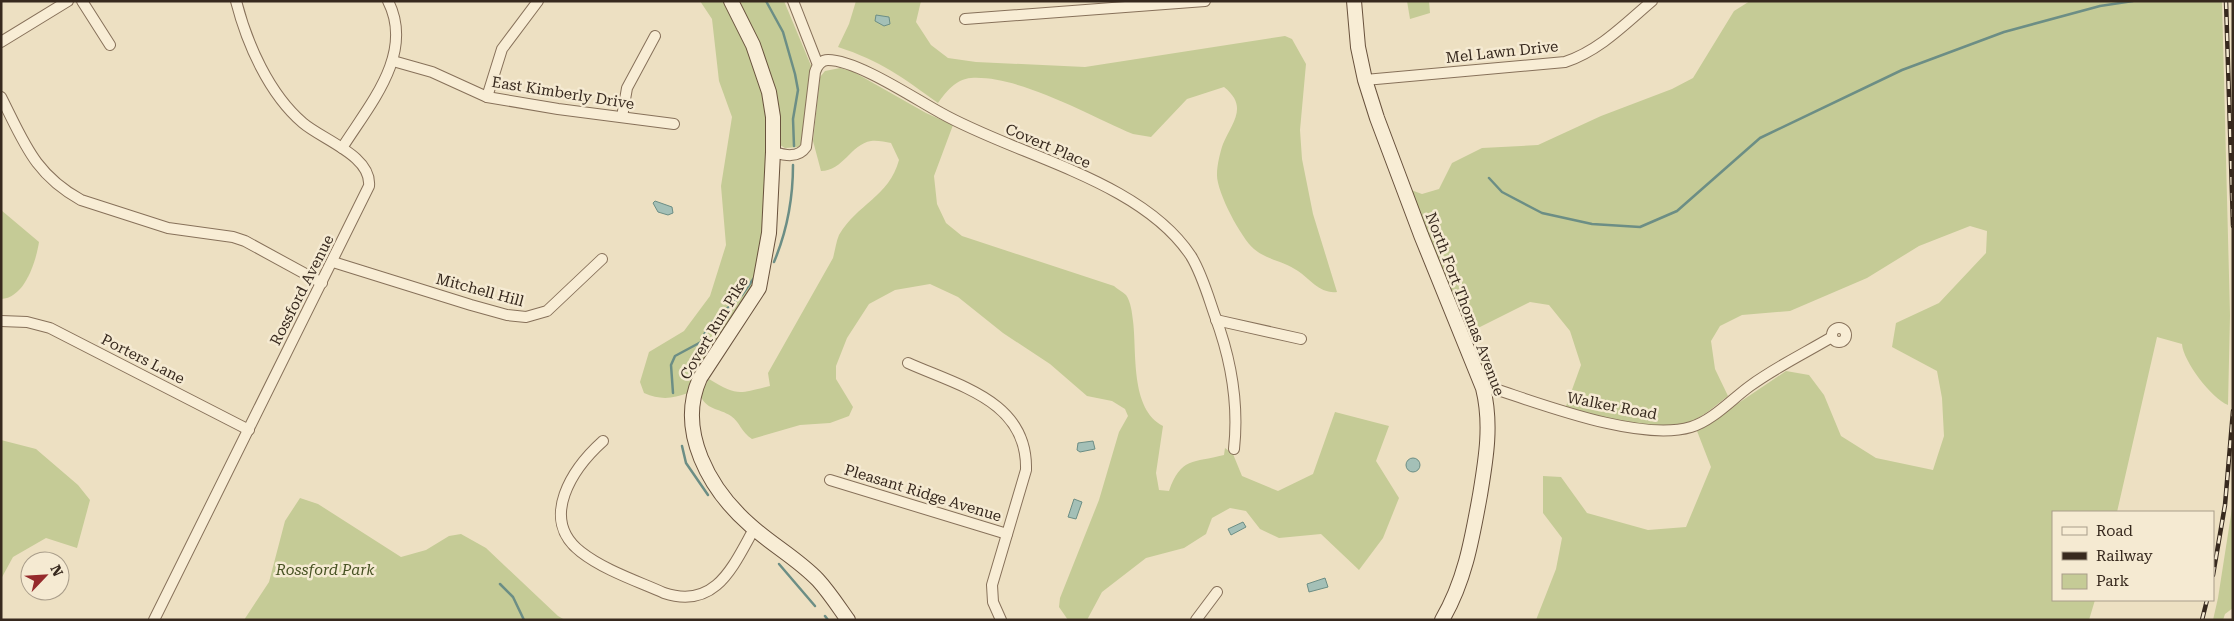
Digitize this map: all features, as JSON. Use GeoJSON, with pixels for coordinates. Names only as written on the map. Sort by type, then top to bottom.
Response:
{"type":"FeatureCollection","features":[{"type":"Feature","properties":{"kind":"street"},"geometry":{"type":"LineString","coordinates":[[1,42],[68,1]]}},
{"type":"Feature","properties":{"kind":"street"},"geometry":{"type":"LineString","coordinates":[[82,1],[110,45]]}},
{"type":"Feature","properties":{"kind":"street","name":"Rossford Avenue"},"geometry":{"type":"LineString","coordinates":[[154,620],[369,186],[367,170],[342,148],[302,122],[281,97],[253,52],[242,27],[236,1]]}},
{"type":"Feature","properties":{"kind":"street"},"geometry":{"type":"LineString","coordinates":[[342,148],[393,61],[396,32],[388,1]]}},
{"type":"Feature","properties":{"kind":"street"},"geometry":{"type":"LineString","coordinates":[[487,97],[502,49],[538,1]]}},
{"type":"Feature","properties":{"kind":"street","name":"Covert Run Pike"},"geometry":{"type":"LineString","coordinates":[[731,1],[753,45],[769,92],[773,117],[769,233],[762,280],[749,306],[700,378],[695,391],[691,409],[695,442],[704,465],[729,504],[754,529],[818,580],[848,620]]}},
{"type":"Feature","properties":{"kind":"street"},"geometry":{"type":"LineString","coordinates":[[773,152],[795,155],[806,147],[813,82],[818,65],[793,1]]}},
{"type":"Feature","properties":{"kind":"street"},"geometry":{"type":"LineString","coordinates":[[965,19],[1204,1]]}},
{"type":"Feature","properties":{"kind":"street","name":"North Fort Thomas Avenue"},"geometry":{"type":"LineString","coordinates":[[1354,1],[1358,47],[1365,80],[1421,235],[1483,388],[1489,417],[1474,531],[1463,576],[1442,620]]}},
{"type":"Feature","properties":{"kind":"street","name":"Mel Lawn Drive"},"geometry":{"type":"LineString","coordinates":[[1365,80],[1539,66],[1565,62],[1579,56],[1608,38],[1652,1]]}},
{"type":"Feature","properties":{"kind":"street"},"geometry":{"type":"LineString","coordinates":[[622,117],[627,88],[655,36]]}},
{"type":"Feature","properties":{"kind":"street","name":"Covert Place"},"geometry":{"type":"LineString","coordinates":[[818,65],[829,60],[846,64],[869,74],[993,139],[1130,199],[1168,232],[1191,257],[1216,320],[1231,369],[1237,423],[1234,449]]}},
{"type":"Feature","properties":{"kind":"street","name":"East Kimberly Drive"},"geometry":{"type":"LineString","coordinates":[[393,61],[432,72],[487,97],[674,124]]}},
{"type":"Feature","properties":{"kind":"street"},"geometry":{"type":"LineString","coordinates":[[1,97],[35,163],[49,178],[72,195],[81,200],[168,228],[234,237],[305,272],[322,283]]}},
{"type":"Feature","properties":{"kind":"street","name":"Mitchell Hill"},"geometry":{"type":"LineString","coordinates":[[333,262],[471,305],[526,318],[547,311],[602,259]]}},
{"type":"Feature","properties":{"kind":"street"},"geometry":{"type":"LineString","coordinates":[[1216,320],[1301,339]]}},
{"type":"Feature","properties":{"kind":"street","name":"Porters Lane"},"geometry":{"type":"LineString","coordinates":[[1,321],[20,321],[50,328],[249,430]]}},
{"type":"Feature","properties":{"kind":"street","name":"Walker Road"},"geometry":{"type":"LineString","coordinates":[[1483,388],[1495,388],[1560,411],[1594,420],[1645,429],[1678,430],[1699,424],[1771,372],[1832,337]]}},
{"type":"Feature","properties":{"kind":"street"},"geometry":{"type":"LineString","coordinates":[[908,363],[993,402],[1006,413],[1016,426],[1024,444],[1026,470],[992,585],[993,602],[1001,620]]}},
{"type":"Feature","properties":{"kind":"street"},"geometry":{"type":"LineString","coordinates":[[603,441],[578,466],[562,500],[562,525],[565,534],[571,543],[589,558],[664,593],[676,597],[698,596],[708,592],[726,576],[754,529]]}},
{"type":"Feature","properties":{"kind":"street","name":"Pleasant Ridge Avenue"},"geometry":{"type":"LineString","coordinates":[[830,480],[1007,534]]}},
{"type":"Feature","properties":{"kind":"street"},"geometry":{"type":"LineString","coordinates":[[1196,620],[1217,592]]}},
{"type":"Feature","properties":{"kind":"green space"},"geometry":{"type":"Polygon","coordinates":[[[700,1],[726,1],[744,38],[762,84],[767,118],[765,203],[755,286],[693,377],[688,393],[677,397],[661,398],[644,393],[640,382],[649,352],[684,331],[710,296],[726,245],[721,186],[732,117],[719,81],[712,19],[700,1]]]}},
{"type":"Feature","properties":{"kind":"green space"},"geometry":{"type":"Polygon","coordinates":[[[740,1],[784,1],[812,68],[803,142],[798,147],[785,148],[780,145],[763,56],[740,1]]]}},
{"type":"Feature","properties":{"kind":"green space"},"geometry":{"type":"Polygon","coordinates":[[[856,1],[921,1],[916,22],[931,45],[948,58],[976,62],[1085,67],[1285,36],[1292,39],[1306,64],[1300,130],[1302,159],[1313,214],[1337,292],[1325,291],[1293,268],[1259,253],[1236,225],[1225,202],[1217,174],[1222,147],[1234,122],[1237,108],[1232,94],[1224,87],[1187,99],[1151,137],[1133,134],[1031,89],[990,79],[971,78],[956,83],[938,103],[891,70],[838,47],[849,24],[856,1]]]}},
{"type":"Feature","properties":{"kind":"green space"},"geometry":{"type":"Polygon","coordinates":[[[1407,1],[1429,1],[1430,13],[1410,19],[1407,1]]]}},
{"type":"Feature","properties":{"kind":"green space"},"geometry":{"type":"Polygon","coordinates":[[[1750,1],[2222,1],[2230,315],[2228,405],[2214,395],[2199,379],[2187,360],[2182,344],[2157,337],[2117,511],[2052,511],[2052,601],[2095,601],[2089,620],[1536,620],[1556,569],[1562,538],[1543,513],[1543,476],[1561,477],[1587,513],[1648,530],[1686,527],[1711,467],[1697,431],[1786,371],[1809,375],[1824,395],[1841,436],[1876,458],[1933,470],[1944,436],[1942,398],[1937,371],[1892,347],[1896,323],[1939,303],[1986,253],[1987,231],[1970,226],[1919,246],[1867,278],[1790,311],[1742,315],[1720,326],[1711,341],[1715,369],[1728,396],[1705,414],[1690,422],[1661,426],[1645,425],[1565,409],[1581,365],[1570,331],[1549,305],[1530,302],[1478,328],[1468,338],[1411,190],[1422,194],[1439,189],[1452,163],[1482,148],[1538,145],[1601,116],[1672,89],[1693,78],[1734,11],[1750,1]]]}},
{"type":"Feature","properties":{"kind":"green space"},"geometry":{"type":"Polygon","coordinates":[[[840,68],[852,71],[926,113],[953,125],[934,176],[937,204],[946,223],[962,236],[1114,286],[1126,295],[1132,315],[1140,394],[1152,418],[1163,426],[1156,473],[1159,490],[1169,491],[1178,472],[1189,463],[1224,455],[1225,448],[1233,454],[1242,476],[1278,491],[1313,474],[1335,412],[1389,426],[1376,461],[1399,498],[1383,538],[1359,570],[1321,534],[1279,538],[1260,529],[1246,511],[1230,508],[1212,518],[1206,534],[1184,548],[1146,558],[1102,592],[1087,620],[1068,620],[1059,607],[1060,598],[1099,500],[1119,432],[1128,416],[1125,409],[1112,401],[1087,396],[1050,364],[1003,333],[958,297],[930,284],[895,290],[869,304],[847,338],[836,366],[836,379],[853,407],[849,416],[830,423],[800,425],[752,439],[731,416],[705,403],[700,394],[709,379],[732,391],[738,392],[770,386],[768,373],[833,258],[839,235],[846,224],[888,183],[894,173],[899,160],[891,143],[876,141],[864,143],[835,167],[821,171],[813,141],[820,77],[825,71],[840,68]]]}},
{"type":"Feature","properties":{"kind":"green space"},"geometry":{"type":"Polygon","coordinates":[[[1,210],[39,242],[32,268],[23,286],[9,297],[1,299],[1,210]]]}},
{"type":"Feature","properties":{"kind":"green space"},"geometry":{"type":"Polygon","coordinates":[[[1,440],[36,449],[78,485],[90,500],[77,548],[46,538],[23,551],[20,551],[13,557],[1,579],[1,440]]]}},
{"type":"Feature","properties":{"kind":"green space","name":"Rossford Park"},"geometry":{"type":"Polygon","coordinates":[[[300,498],[318,504],[401,557],[426,550],[449,536],[461,534],[486,548],[558,616],[565,620],[244,620],[269,582],[285,521],[300,498]]]}},
{"type":"Feature","properties":{"kind":"green space"},"geometry":{"type":"Polygon","coordinates":[[[2233,502],[2233,608],[2225,614],[2223,620],[2213,620],[2218,598],[2233,502]]]}},
{"type":"Feature","properties":{"kind":"water"},"geometry":{"type":"Polygon","coordinates":[[[876,15],[889,17],[890,24],[884,26],[875,21],[876,15]]]}},
{"type":"Feature","properties":{"kind":"water"},"geometry":{"type":"Polygon","coordinates":[[[655,201],[672,207],[673,213],[668,215],[658,212],[653,203],[655,201]]]}},
{"type":"Feature","properties":{"kind":"water"},"geometry":{"type":"Polygon","coordinates":[[[1093,441],[1095,449],[1080,452],[1077,450],[1078,443],[1093,441]]]}},
{"type":"Feature","properties":{"kind":"water"},"geometry":{"type":"Polygon","coordinates":[[[1413,458],[1418,460],[1420,465],[1418,470],[1413,472],[1408,470],[1406,465],[1408,460],[1413,458]]]}},
{"type":"Feature","properties":{"kind":"water"},"geometry":{"type":"Polygon","coordinates":[[[1074,499],[1082,502],[1076,519],[1068,517],[1074,499]]]}},
{"type":"Feature","properties":{"kind":"water"},"geometry":{"type":"Polygon","coordinates":[[[1243,522],[1246,527],[1231,535],[1228,529],[1243,522]]]}},
{"type":"Feature","properties":{"kind":"water"},"geometry":{"type":"Polygon","coordinates":[[[1325,578],[1328,587],[1309,592],[1307,584],[1325,578]]]}},
{"type":"Feature","properties":{"kind":"waterway"},"geometry":{"type":"LineString","coordinates":[[766,1],[783,32],[795,74],[798,90],[793,119],[794,146]]}},
{"type":"Feature","properties":{"kind":"waterway"},"geometry":{"type":"LineString","coordinates":[[1489,178],[1502,192],[1542,213],[1592,224],[1640,227],[1677,211],[1760,138],[1902,70],[2004,32],[2100,6],[2133,1]]}},
{"type":"Feature","properties":{"kind":"waterway"},"geometry":{"type":"LineString","coordinates":[[774,262],[788,215],[793,165]]}},
{"type":"Feature","properties":{"kind":"waterway"},"geometry":{"type":"LineString","coordinates":[[673,393],[671,365],[675,356],[701,342],[708,326],[742,295],[754,278]]}},
{"type":"Feature","properties":{"kind":"waterway"},"geometry":{"type":"LineString","coordinates":[[682,446],[686,463],[708,495]]}},
{"type":"Feature","properties":{"kind":"waterway"},"geometry":{"type":"LineString","coordinates":[[779,564],[815,606]]}},
{"type":"Feature","properties":{"kind":"waterway"},"geometry":{"type":"LineString","coordinates":[[500,584],[513,597],[524,620]]}},
{"type":"Feature","properties":{"kind":"waterway"},"geometry":{"type":"LineString","coordinates":[[825,616],[828,620]]}},
{"type":"Feature","properties":{"kind":"railway"},"geometry":{"type":"LineString","coordinates":[[2226,1],[2233,226]]}},
{"type":"Feature","properties":{"kind":"railway"},"geometry":{"type":"LineString","coordinates":[[2214,569],[2225,505],[2233,411]]}},
{"type":"Feature","properties":{"kind":"railway"},"geometry":{"type":"LineString","coordinates":[[2202,620],[2207,601]]}}]}
